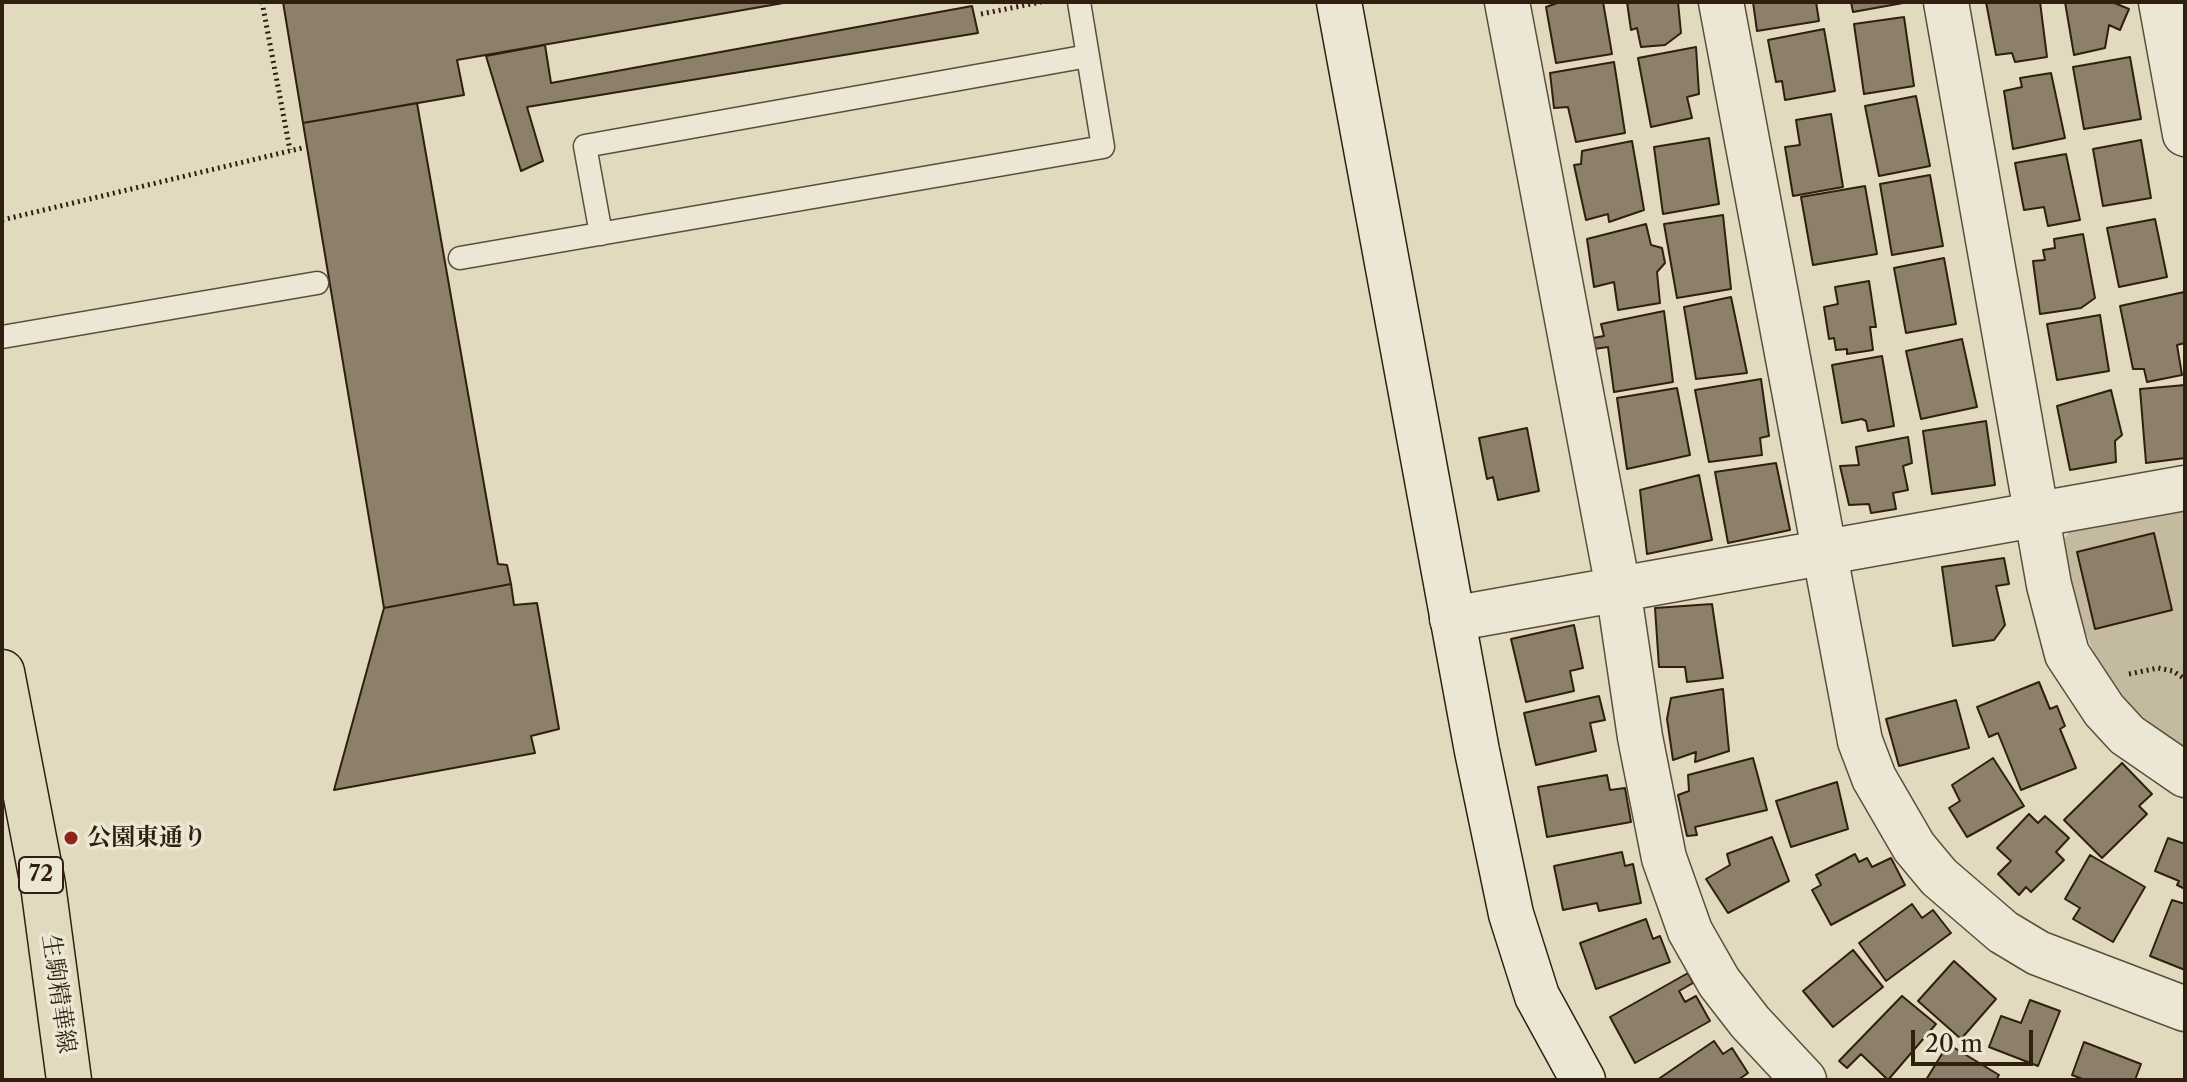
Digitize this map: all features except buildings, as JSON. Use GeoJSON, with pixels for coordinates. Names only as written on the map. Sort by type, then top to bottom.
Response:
{"type":"FeatureCollection","features":[{"type":"Feature","properties":{"kind":"main road","name":"生駒精華線"},"geometry":{"type":"LineString","coordinates":[[2,672],[43,885],[69,1080]]}},
{"type":"Feature","properties":{"kind":"street"},"geometry":{"type":"LineString","coordinates":[[1339,2],[1452,619],[1511,914],[1537,996],[1583,1080]]}},
{"type":"Feature","properties":{"kind":"street"},"geometry":{"type":"LineString","coordinates":[[1507,2],[1618,588],[1643,752],[1664,858],[1690,931],[1719,982],[1750,1022],[1804,1080]]}},
{"type":"Feature","properties":{"kind":"street"},"geometry":{"type":"LineString","coordinates":[[1721,2],[1860,741],[1880,790],[1914,847],[1969,907],[2038,953],[2185,1009]]}},
{"type":"Feature","properties":{"kind":"street"},"geometry":{"type":"LineString","coordinates":[[1946,2],[2049,585],[2067,654],[2104,710],[2127,735],[2185,775]]}},
{"type":"Feature","properties":{"kind":"street"},"geometry":{"type":"LineString","coordinates":[[2161,2],[2185,134]]}},
{"type":"Feature","properties":{"kind":"street"},"geometry":{"type":"LineString","coordinates":[[1452,619],[2185,488]]}},
{"type":"Feature","properties":{"kind":"lane"},"geometry":{"type":"LineString","coordinates":[[460,258],[1103,147],[1079,2]]}},
{"type":"Feature","properties":{"kind":"lane"},"geometry":{"type":"LineString","coordinates":[[601,234],[585,146],[1088,56]]}},
{"type":"Feature","properties":{"kind":"lane"},"geometry":{"type":"LineString","coordinates":[[2,337],[317,283]]}},
{"type":"Feature","properties":{"kind":"path"},"geometry":{"type":"LineString","coordinates":[[262,2],[290,150]]}},
{"type":"Feature","properties":{"kind":"path"},"geometry":{"type":"LineString","coordinates":[[981,14],[1041,2]]}},
{"type":"Feature","properties":{"kind":"path"},"geometry":{"type":"LineString","coordinates":[[2,220],[302,148]]}},
{"type":"Feature","properties":{"kind":"shaded area"},"geometry":{"type":"Polygon","coordinates":[[[2185,505],[2185,752],[2168,743],[2118,693],[2101,669],[2078,615],[2061,545],[2074,524],[2185,505]]]}},
{"type":"Feature","properties":{"kind":"place","name":"公園東通り"},"geometry":{"type":"Point","coordinates":[71,838]}}]}
